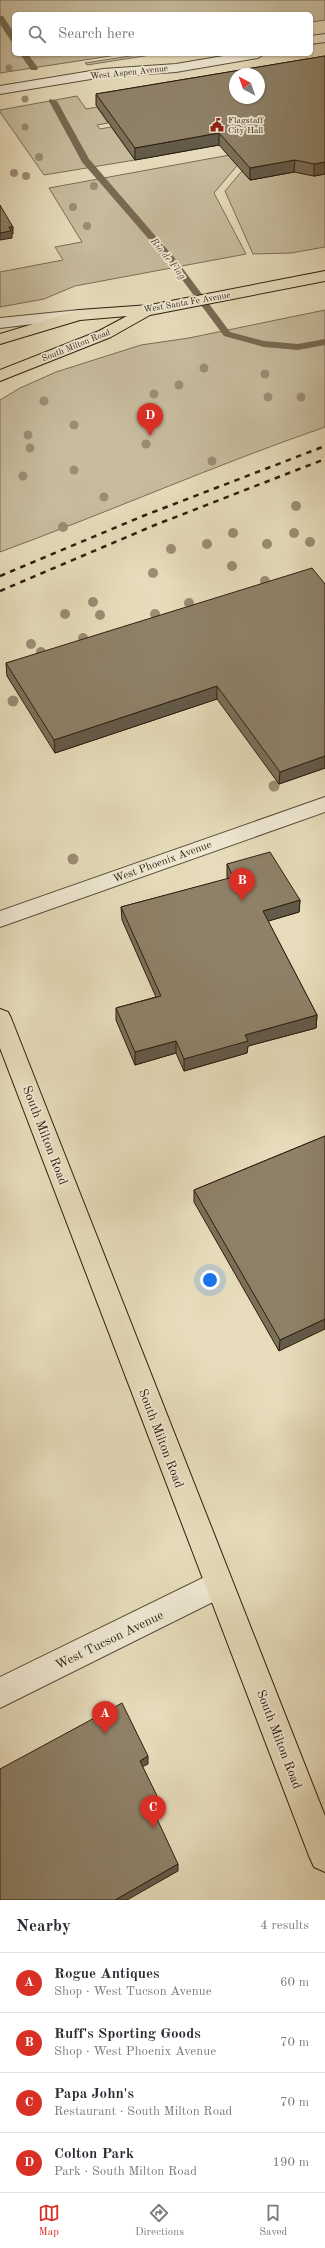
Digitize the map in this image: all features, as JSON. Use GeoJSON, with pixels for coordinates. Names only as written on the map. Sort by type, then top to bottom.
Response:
{"type":"FeatureCollection","features":[{"type":"Feature","properties":{"kind":"main road","name":"West Santa Fe Avenue"},"geometry":{"type":"LineString","coordinates":[[79,314],[150,310],[325,276]]}},
{"type":"Feature","properties":{"kind":"main road","name":"South Milton Road"},"geometry":{"type":"LineString","coordinates":[[0,376],[105,334],[150,310]]}},
{"type":"Feature","properties":{"kind":"main road"},"geometry":{"type":"LineString","coordinates":[[0,339],[79,314]]}},
{"type":"Feature","properties":{"kind":"main road","name":"South Milton Road"},"geometry":{"type":"LineString","coordinates":[[0,1018],[325,1856]]}},
{"type":"Feature","properties":{"kind":"street"},"geometry":{"type":"LineString","coordinates":[[313,40],[325,38]]}},
{"type":"Feature","properties":{"kind":"street"},"geometry":{"type":"LineString","coordinates":[[103,74],[174,56]]}},
{"type":"Feature","properties":{"kind":"street","name":"West Aspen Avenue"},"geometry":{"type":"LineString","coordinates":[[0,90],[103,74],[176,68],[246,56]]}},
{"type":"Feature","properties":{"kind":"street","name":"West Santa Fe Avenue"},"geometry":{"type":"LineString","coordinates":[[0,323],[79,314]]}},
{"type":"Feature","properties":{"kind":"street","name":"West Phoenix Avenue"},"geometry":{"type":"LineString","coordinates":[[0,919],[325,804]]}},
{"type":"Feature","properties":{"kind":"street","name":"West Tucson Avenue"},"geometry":{"type":"LineString","coordinates":[[0,1693],[219,1584]]}},
{"type":"Feature","properties":{"kind":"shaded area"},"geometry":{"type":"Polygon","coordinates":[[[0,0],[325,0],[325,20],[313,22],[313,12],[12,12],[12,56],[110,56],[0,73],[0,0]]]}},
{"type":"Feature","properties":{"kind":"shaded area"},"geometry":{"type":"Polygon","coordinates":[[[130,56],[144,56],[87,65],[85,63],[130,56]]]}},
{"type":"Feature","properties":{"kind":"shaded area"},"geometry":{"type":"Polygon","coordinates":[[[77,96],[86,109],[97,107],[108,123],[97,125],[100,129],[111,127],[135,160],[44,175],[0,112],[0,110],[77,96]]]}},
{"type":"Feature","properties":{"kind":"shaded area"},"geometry":{"type":"Polygon","coordinates":[[[235,154],[241,161],[214,193],[246,254],[75,286],[44,299],[0,307],[0,272],[63,260],[55,247],[82,242],[49,188],[235,154]]]}},
{"type":"Feature","properties":{"kind":"shaded area"},"geometry":{"type":"Polygon","coordinates":[[[242,171],[250,180],[294,172],[314,176],[325,174],[325,247],[291,253],[253,254],[225,191],[242,171]]]}},
{"type":"Feature","properties":{"kind":"shaded area"},"geometry":{"type":"Polygon","coordinates":[[[325,310],[325,427],[243,457],[0,552],[0,400],[20,388],[56,372],[141,345],[189,338],[325,310]]]}},
{"type":"Feature","properties":{"kind":"building","name":"Flagstaff City Hall"},"geometry":{"type":"Polygon","coordinates":[[[325,56],[325,162],[314,164],[295,160],[250,168],[219,133],[135,148],[96,94],[229,72],[229,104],[265,104],[265,68],[253,68],[325,56]]]}},
{"type":"Feature","properties":{"kind":"building"},"geometry":{"type":"Polygon","coordinates":[[[0,205],[13,227],[9,227],[11,231],[0,233],[0,205]]]}},
{"type":"Feature","properties":{"kind":"building"},"geometry":{"type":"Polygon","coordinates":[[[312,568],[325,584],[325,756],[280,772],[217,686],[54,740],[6,663],[312,568]]]}},
{"type":"Feature","properties":{"kind":"building"},"geometry":{"type":"Polygon","coordinates":[[[270,852],[300,900],[263,911],[317,1015],[245,1035],[248,1041],[184,1059],[176,1041],[135,1052],[116,1008],[161,996],[121,907],[233,877],[227,864],[270,852]]]}},
{"type":"Feature","properties":{"kind":"building"},"geometry":{"type":"Polygon","coordinates":[[[325,1136],[325,1319],[280,1340],[194,1190],[325,1136]]]}},
{"type":"Feature","properties":{"kind":"building"},"geometry":{"type":"Polygon","coordinates":[[[122,1703],[148,1756],[140,1761],[160,1802],[151,1806],[178,1864],[115,1900],[0,1900],[0,1769],[122,1703]]]}},
{"type":"Feature","properties":{"kind":"waterway","name":"Rio de Flag"},"geometry":{"type":"LineString","coordinates":[[0,18],[12,36]]}},
{"type":"Feature","properties":{"kind":"waterway","name":"Rio de Flag"},"geometry":{"type":"LineString","coordinates":[[25,56],[34,68]]}},
{"type":"Feature","properties":{"kind":"waterway","name":"Rio de Flag"},"geometry":{"type":"LineString","coordinates":[[53,101],[85,160],[175,264],[227,334],[264,344],[298,347],[325,342]]}},
{"type":"Feature","properties":{"kind":"railway"},"geometry":{"type":"LineString","coordinates":[[0,576],[143,516],[325,446]]}},
{"type":"Feature","properties":{"kind":"railway"},"geometry":{"type":"LineString","coordinates":[[0,591],[155,525],[325,459]]}},
{"type":"Feature","properties":{"kind":"place","name":"Flagstaff City Hall"},"geometry":{"type":"Point","coordinates":[217,125]}},
{"type":"Feature","properties":{"kind":"place","name":"Colton Park"},"geometry":{"type":"Point","coordinates":[150,436]}},
{"type":"Feature","properties":{"kind":"place","name":"Ruff's Sporting Goods"},"geometry":{"type":"Point","coordinates":[242,901]}},
{"type":"Feature","properties":{"kind":"place","name":"Rogue Antiques"},"geometry":{"type":"Point","coordinates":[105,1734]}},
{"type":"Feature","properties":{"kind":"place","name":"Papa John's"},"geometry":{"type":"Point","coordinates":[153,1828]}}]}
